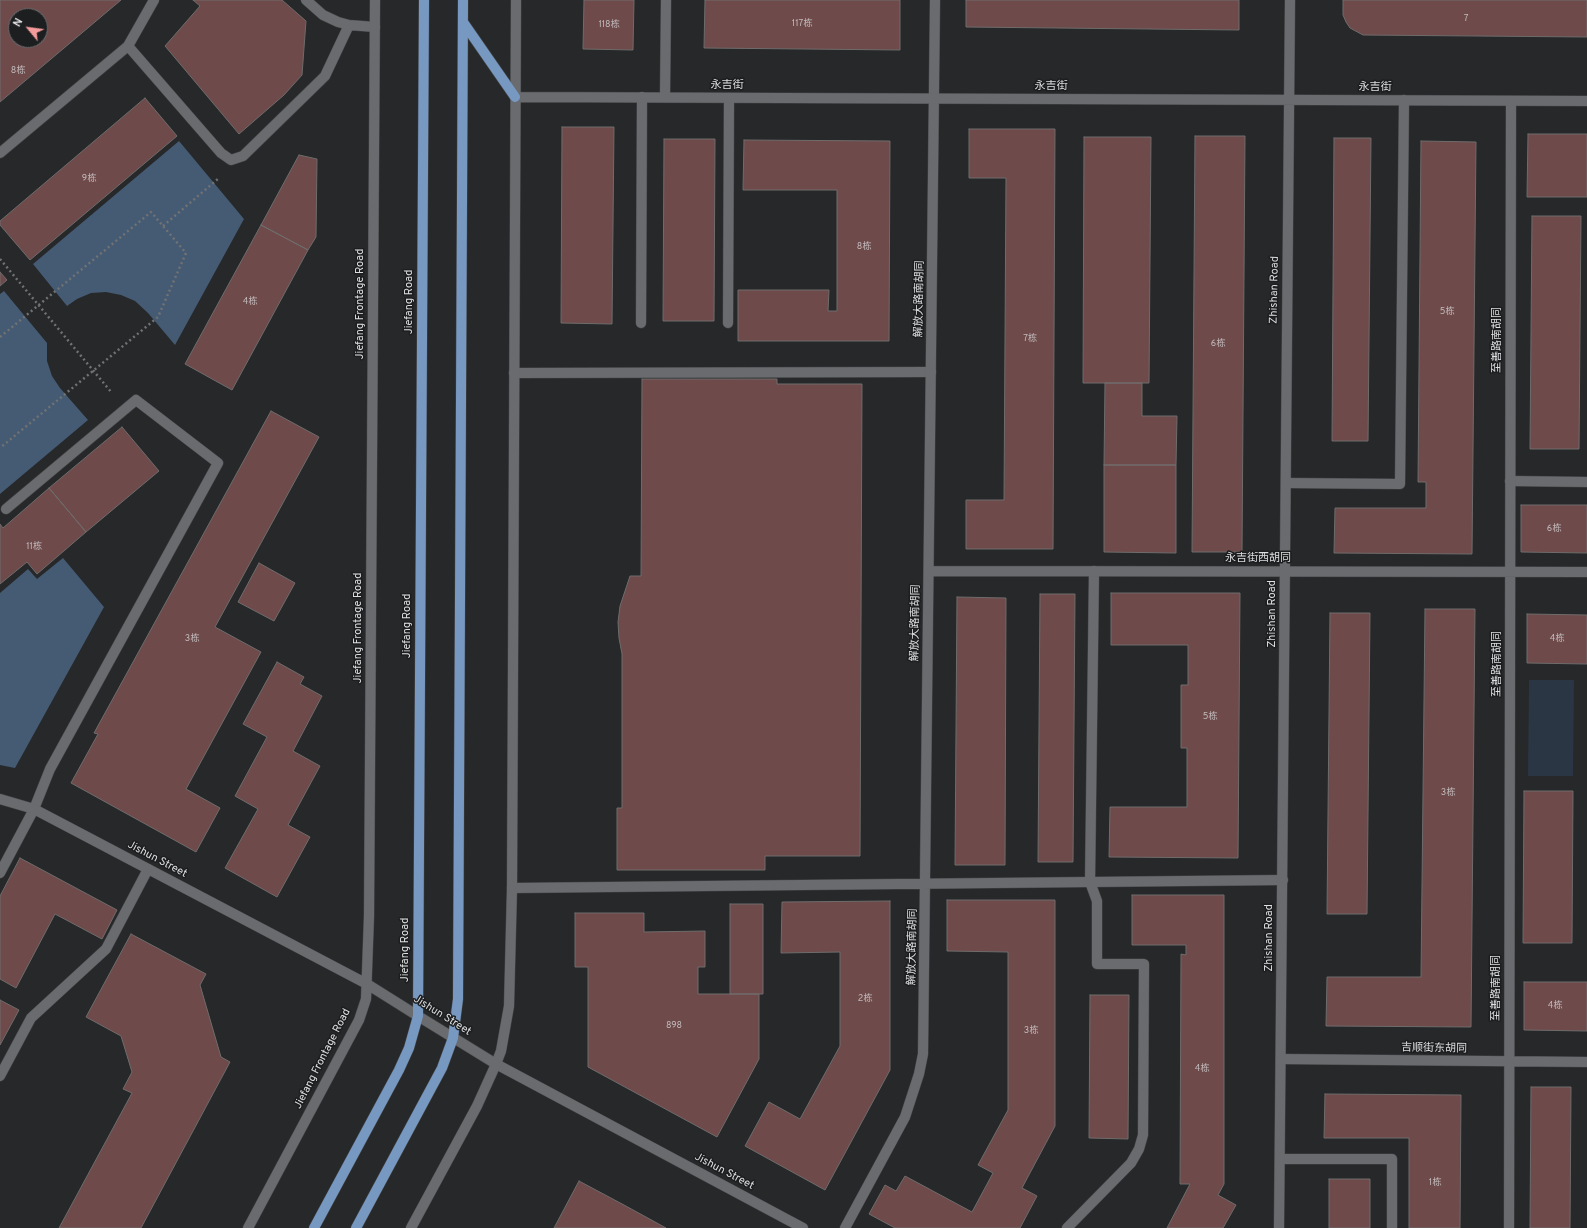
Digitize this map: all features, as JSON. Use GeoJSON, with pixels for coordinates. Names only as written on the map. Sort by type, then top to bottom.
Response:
{"type":"FeatureCollection","features":[{"type":"Feature","properties":{"kind":"main road","name":"Jiefang Road"},"geometry":{"type":"LineString","coordinates":[[314,1228],[399,1070],[409,1048],[418,1016],[424,0]]}},
{"type":"Feature","properties":{"kind":"main road"},"geometry":{"type":"LineString","coordinates":[[356,1228],[442,1068],[454,1038],[458,999],[463,0]]}},
{"type":"Feature","properties":{"kind":"main road"},"geometry":{"type":"LineString","coordinates":[[463,22],[515,97]]}},
{"type":"Feature","properties":{"kind":"street"},"geometry":{"type":"LineString","coordinates":[[0,153],[128,46],[154,0]]}},
{"type":"Feature","properties":{"kind":"street"},"geometry":{"type":"LineString","coordinates":[[306,0],[323,15],[338,22],[349,25],[375,27]]}},
{"type":"Feature","properties":{"kind":"street","name":"Jiefang Frontage Road"},"geometry":{"type":"LineString","coordinates":[[248,1228],[359,1020],[366,999],[370,916],[375,0]]}},
{"type":"Feature","properties":{"kind":"street"},"geometry":{"type":"LineString","coordinates":[[411,1228],[477,1106],[496,1064],[501,1051],[509,1006],[512,888],[516,0]]}},
{"type":"Feature","properties":{"kind":"street"},"geometry":{"type":"LineString","coordinates":[[665,97],[666,0]]}},
{"type":"Feature","properties":{"kind":"street","name":"解放大路南胡同"},"geometry":{"type":"LineString","coordinates":[[845,1228],[905,1117],[919,1074],[923,1054],[936,0]]}},
{"type":"Feature","properties":{"kind":"street","name":"Zhishan Road"},"geometry":{"type":"LineString","coordinates":[[1279,1228],[1290,0]]}},
{"type":"Feature","properties":{"kind":"street"},"geometry":{"type":"LineString","coordinates":[[128,46],[221,153],[232,160],[243,156],[325,76],[349,25]]}},
{"type":"Feature","properties":{"kind":"street","name":"永吉街"},"geometry":{"type":"LineString","coordinates":[[515,97],[1587,101]]}},
{"type":"Feature","properties":{"kind":"street"},"geometry":{"type":"LineString","coordinates":[[641,323],[642,97]]}},
{"type":"Feature","properties":{"kind":"street"},"geometry":{"type":"LineString","coordinates":[[728,323],[729,98]]}},
{"type":"Feature","properties":{"kind":"street"},"geometry":{"type":"LineString","coordinates":[[1286,483],[1400,484],[1404,100]]}},
{"type":"Feature","properties":{"kind":"street","name":"至善路南胡同"},"geometry":{"type":"LineString","coordinates":[[1509,1228],[1511,101]]}},
{"type":"Feature","properties":{"kind":"street"},"geometry":{"type":"LineString","coordinates":[[514,373],[931,372]]}},
{"type":"Feature","properties":{"kind":"street"},"geometry":{"type":"LineString","coordinates":[[0,873],[34,809],[50,769],[218,463],[136,400],[6,509]]}},
{"type":"Feature","properties":{"kind":"street"},"geometry":{"type":"LineString","coordinates":[[1510,481],[1587,482]]}},
{"type":"Feature","properties":{"kind":"street","name":"永吉街西胡同"},"geometry":{"type":"LineString","coordinates":[[929,571],[1587,572]]}},
{"type":"Feature","properties":{"kind":"street"},"geometry":{"type":"LineString","coordinates":[[1067,1228],[1131,1163],[1139,1148],[1143,1135],[1144,964],[1097,964],[1097,901],[1090,882],[1094,571]]}},
{"type":"Feature","properties":{"kind":"street","name":"Jishun Street"},"geometry":{"type":"LineString","coordinates":[[0,799],[34,809],[367,984],[496,1064],[804,1228]]}},
{"type":"Feature","properties":{"kind":"street"},"geometry":{"type":"LineString","coordinates":[[0,1076],[31,1018],[106,949],[148,869]]}},
{"type":"Feature","properties":{"kind":"street"},"geometry":{"type":"LineString","coordinates":[[512,888],[1282,880]]}},
{"type":"Feature","properties":{"kind":"street","name":"吉顺街东胡同"},"geometry":{"type":"LineString","coordinates":[[1281,1059],[1587,1062]]}},
{"type":"Feature","properties":{"kind":"street"},"geometry":{"type":"LineString","coordinates":[[1280,1159],[1392,1159],[1392,1228]]}},
{"type":"Feature","properties":{"kind":"path"},"geometry":{"type":"LineString","coordinates":[[163,226],[218,180],[232,160]]}},
{"type":"Feature","properties":{"kind":"path"},"geometry":{"type":"LineString","coordinates":[[0,337],[151,212],[186,253],[158,317],[0,448]]}},
{"type":"Feature","properties":{"kind":"path"},"geometry":{"type":"LineString","coordinates":[[0,259],[126,409]]}},
{"type":"Feature","properties":{"kind":"shaded area"},"geometry":{"type":"Polygon","coordinates":[[[179,141],[244,219],[175,345],[148,313],[135,301],[121,295],[106,292],[91,293],[77,299],[67,306],[33,264],[179,141]]]}},
{"type":"Feature","properties":{"kind":"shaded area"},"geometry":{"type":"Polygon","coordinates":[[[4,291],[47,343],[47,361],[52,376],[60,388],[88,420],[0,494],[0,294],[4,291]]]}},
{"type":"Feature","properties":{"kind":"shaded area"},"geometry":{"type":"Polygon","coordinates":[[[63,558],[104,607],[15,768],[0,765],[0,593],[28,569],[37,579],[63,558]]]}},
{"type":"Feature","properties":{"kind":"shaded area"},"geometry":{"type":"Polygon","coordinates":[[[1529,680],[1574,680],[1573,776],[1528,776],[1529,680]]]}},
{"type":"Feature","properties":{"kind":"building"},"geometry":{"type":"Polygon","coordinates":[[[0,0],[121,0],[0,102],[0,0]]]}},
{"type":"Feature","properties":{"kind":"building"},"geometry":{"type":"Polygon","coordinates":[[[193,0],[282,0],[306,21],[302,75],[284,95],[239,134],[165,46],[200,6],[193,0]]]}},
{"type":"Feature","properties":{"kind":"building"},"geometry":{"type":"Polygon","coordinates":[[[584,0],[634,0],[633,50],[583,49],[584,0]]]}},
{"type":"Feature","properties":{"kind":"building"},"geometry":{"type":"Polygon","coordinates":[[[705,0],[900,0],[900,50],[704,48],[705,0]]]}},
{"type":"Feature","properties":{"kind":"building"},"geometry":{"type":"Polygon","coordinates":[[[966,0],[1239,0],[1239,30],[966,27],[966,0]]]}},
{"type":"Feature","properties":{"kind":"building"},"geometry":{"type":"Polygon","coordinates":[[[1343,0],[1587,0],[1587,37],[1363,35],[1350,28],[1346,22],[1343,15],[1343,0]]]}},
{"type":"Feature","properties":{"kind":"building"},"geometry":{"type":"Polygon","coordinates":[[[145,98],[177,136],[30,260],[0,225],[0,221],[145,98]]]}},
{"type":"Feature","properties":{"kind":"building"},"geometry":{"type":"Polygon","coordinates":[[[562,127],[614,127],[612,324],[561,323],[562,127]]]}},
{"type":"Feature","properties":{"kind":"building"},"geometry":{"type":"Polygon","coordinates":[[[969,129],[1055,129],[1053,549],[966,549],[966,500],[1004,500],[1006,178],[969,178],[969,129]]]}},
{"type":"Feature","properties":{"kind":"building"},"geometry":{"type":"Polygon","coordinates":[[[1528,134],[1587,134],[1587,197],[1527,197],[1528,134]]]}},
{"type":"Feature","properties":{"kind":"building"},"geometry":{"type":"Polygon","coordinates":[[[1195,136],[1245,136],[1242,552],[1192,552],[1195,136]]]}},
{"type":"Feature","properties":{"kind":"building"},"geometry":{"type":"Polygon","coordinates":[[[1084,137],[1151,137],[1149,383],[1083,383],[1084,137]]]}},
{"type":"Feature","properties":{"kind":"building"},"geometry":{"type":"Polygon","coordinates":[[[1334,138],[1371,138],[1368,441],[1332,441],[1334,138]]]}},
{"type":"Feature","properties":{"kind":"building"},"geometry":{"type":"Polygon","coordinates":[[[664,139],[715,139],[714,321],[663,321],[664,139]]]}},
{"type":"Feature","properties":{"kind":"building"},"geometry":{"type":"Polygon","coordinates":[[[744,140],[890,141],[889,341],[738,341],[738,290],[829,290],[828,311],[837,311],[837,190],[743,190],[744,140]]]}},
{"type":"Feature","properties":{"kind":"building"},"geometry":{"type":"Polygon","coordinates":[[[1421,141],[1476,142],[1472,554],[1334,553],[1335,508],[1426,508],[1426,482],[1418,482],[1421,141]]]}},
{"type":"Feature","properties":{"kind":"building"},"geometry":{"type":"Polygon","coordinates":[[[299,155],[317,159],[316,237],[308,250],[261,225],[299,155]]]}},
{"type":"Feature","properties":{"kind":"building"},"geometry":{"type":"Polygon","coordinates":[[[1532,216],[1581,216],[1579,449],[1530,449],[1532,216]]]}},
{"type":"Feature","properties":{"kind":"building"},"geometry":{"type":"Polygon","coordinates":[[[261,225],[308,250],[232,390],[185,364],[261,225]]]}},
{"type":"Feature","properties":{"kind":"building"},"geometry":{"type":"Polygon","coordinates":[[[0,272],[7,280],[0,286],[0,272]]]}},
{"type":"Feature","properties":{"kind":"building"},"geometry":{"type":"Polygon","coordinates":[[[642,379],[777,379],[777,384],[862,384],[860,856],[765,856],[765,870],[617,870],[617,808],[622,808],[622,654],[618,622],[620,606],[630,576],[641,576],[642,379]]]}},
{"type":"Feature","properties":{"kind":"building"},"geometry":{"type":"Polygon","coordinates":[[[1105,383],[1142,383],[1142,416],[1177,416],[1176,465],[1104,465],[1105,383]]]}},
{"type":"Feature","properties":{"kind":"building"},"geometry":{"type":"Polygon","coordinates":[[[271,411],[319,437],[215,627],[261,652],[186,789],[220,808],[196,852],[71,783],[98,734],[94,733],[271,411]]]}},
{"type":"Feature","properties":{"kind":"building"},"geometry":{"type":"Polygon","coordinates":[[[122,427],[159,471],[86,532],[49,488],[122,427]]]}},
{"type":"Feature","properties":{"kind":"building"},"geometry":{"type":"Polygon","coordinates":[[[1104,465],[1176,465],[1176,553],[1104,552],[1104,465]]]}},
{"type":"Feature","properties":{"kind":"building"},"geometry":{"type":"Polygon","coordinates":[[[49,488],[86,532],[37,574],[27,562],[0,584],[0,524],[3,528],[49,488]]]}},
{"type":"Feature","properties":{"kind":"building"},"geometry":{"type":"Polygon","coordinates":[[[1521,505],[1587,505],[1587,553],[1521,552],[1521,505]]]}},
{"type":"Feature","properties":{"kind":"building"},"geometry":{"type":"Polygon","coordinates":[[[259,563],[295,583],[274,621],[238,602],[259,563]]]}},
{"type":"Feature","properties":{"kind":"building"},"geometry":{"type":"Polygon","coordinates":[[[1111,593],[1240,593],[1238,858],[1109,857],[1110,807],[1187,807],[1187,748],[1181,748],[1181,685],[1188,685],[1188,645],[1111,645],[1111,593]]]}},
{"type":"Feature","properties":{"kind":"building"},"geometry":{"type":"Polygon","coordinates":[[[1040,594],[1075,594],[1073,862],[1038,862],[1040,594]]]}},
{"type":"Feature","properties":{"kind":"building"},"geometry":{"type":"Polygon","coordinates":[[[957,597],[1006,598],[1005,865],[955,865],[957,597]]]}},
{"type":"Feature","properties":{"kind":"building"},"geometry":{"type":"Polygon","coordinates":[[[1425,609],[1475,609],[1471,1027],[1326,1026],[1327,977],[1421,977],[1425,609]]]}},
{"type":"Feature","properties":{"kind":"building"},"geometry":{"type":"Polygon","coordinates":[[[1330,613],[1370,613],[1367,914],[1327,914],[1330,613]]]}},
{"type":"Feature","properties":{"kind":"building"},"geometry":{"type":"Polygon","coordinates":[[[1527,614],[1587,615],[1587,664],[1527,663],[1527,614]]]}},
{"type":"Feature","properties":{"kind":"building"},"geometry":{"type":"Polygon","coordinates":[[[277,662],[304,677],[300,684],[322,696],[293,751],[320,766],[288,825],[310,837],[277,897],[225,868],[258,809],[235,796],[267,737],[243,724],[277,662]]]}},
{"type":"Feature","properties":{"kind":"building"},"geometry":{"type":"Polygon","coordinates":[[[1524,791],[1573,791],[1572,943],[1523,943],[1524,791]]]}},
{"type":"Feature","properties":{"kind":"building"},"geometry":{"type":"Polygon","coordinates":[[[20,858],[117,910],[102,939],[55,914],[16,988],[0,979],[0,896],[20,858]]]}},
{"type":"Feature","properties":{"kind":"building"},"geometry":{"type":"Polygon","coordinates":[[[1132,895],[1224,895],[1224,1184],[1218,1195],[1236,1205],[1223,1228],[1167,1228],[1190,1184],[1180,1184],[1181,954],[1186,955],[1186,945],[1132,945],[1132,895]]]}},
{"type":"Feature","properties":{"kind":"building"},"geometry":{"type":"Polygon","coordinates":[[[947,900],[1055,900],[1055,1126],[1022,1188],[1037,1196],[1020,1228],[895,1228],[869,1214],[885,1185],[896,1191],[905,1176],[972,1212],[993,1173],[978,1165],[1008,1110],[1008,952],[947,951],[947,900]]]}},
{"type":"Feature","properties":{"kind":"building"},"geometry":{"type":"Polygon","coordinates":[[[890,901],[890,1070],[825,1190],[745,1146],[769,1102],[800,1119],[840,1046],[840,952],[781,953],[782,902],[890,901]]]}},
{"type":"Feature","properties":{"kind":"building"},"geometry":{"type":"Polygon","coordinates":[[[730,904],[763,904],[763,994],[730,994],[730,904]]]}},
{"type":"Feature","properties":{"kind":"building"},"geometry":{"type":"Polygon","coordinates":[[[575,913],[644,913],[644,932],[705,931],[705,967],[698,967],[698,994],[759,994],[759,1059],[717,1137],[588,1067],[588,967],[575,967],[575,913]]]}},
{"type":"Feature","properties":{"kind":"building"},"geometry":{"type":"Polygon","coordinates":[[[131,934],[206,974],[200,985],[221,1057],[230,1062],[141,1228],[59,1228],[132,1093],[123,1089],[132,1072],[121,1036],[86,1017],[131,934]]]}},
{"type":"Feature","properties":{"kind":"building"},"geometry":{"type":"Polygon","coordinates":[[[1524,982],[1587,982],[1587,1031],[1524,1030],[1524,982]]]}},
{"type":"Feature","properties":{"kind":"building"},"geometry":{"type":"Polygon","coordinates":[[[1090,995],[1129,995],[1128,1139],[1089,1138],[1090,995]]]}},
{"type":"Feature","properties":{"kind":"building"},"geometry":{"type":"Polygon","coordinates":[[[0,1000],[19,1010],[0,1045],[0,1000]]]}},
{"type":"Feature","properties":{"kind":"building"},"geometry":{"type":"Polygon","coordinates":[[[1531,1087],[1571,1087],[1570,1228],[1530,1228],[1531,1087]]]}},
{"type":"Feature","properties":{"kind":"building"},"geometry":{"type":"Polygon","coordinates":[[[1325,1094],[1461,1095],[1460,1228],[1409,1228],[1409,1138],[1324,1138],[1325,1094]]]}},
{"type":"Feature","properties":{"kind":"building"},"geometry":{"type":"Polygon","coordinates":[[[1329,1179],[1370,1179],[1370,1228],[1329,1228],[1329,1179]]]}},
{"type":"Feature","properties":{"kind":"building"},"geometry":{"type":"Polygon","coordinates":[[[579,1181],[624,1205],[666,1228],[554,1228],[579,1181]]]}}]}
